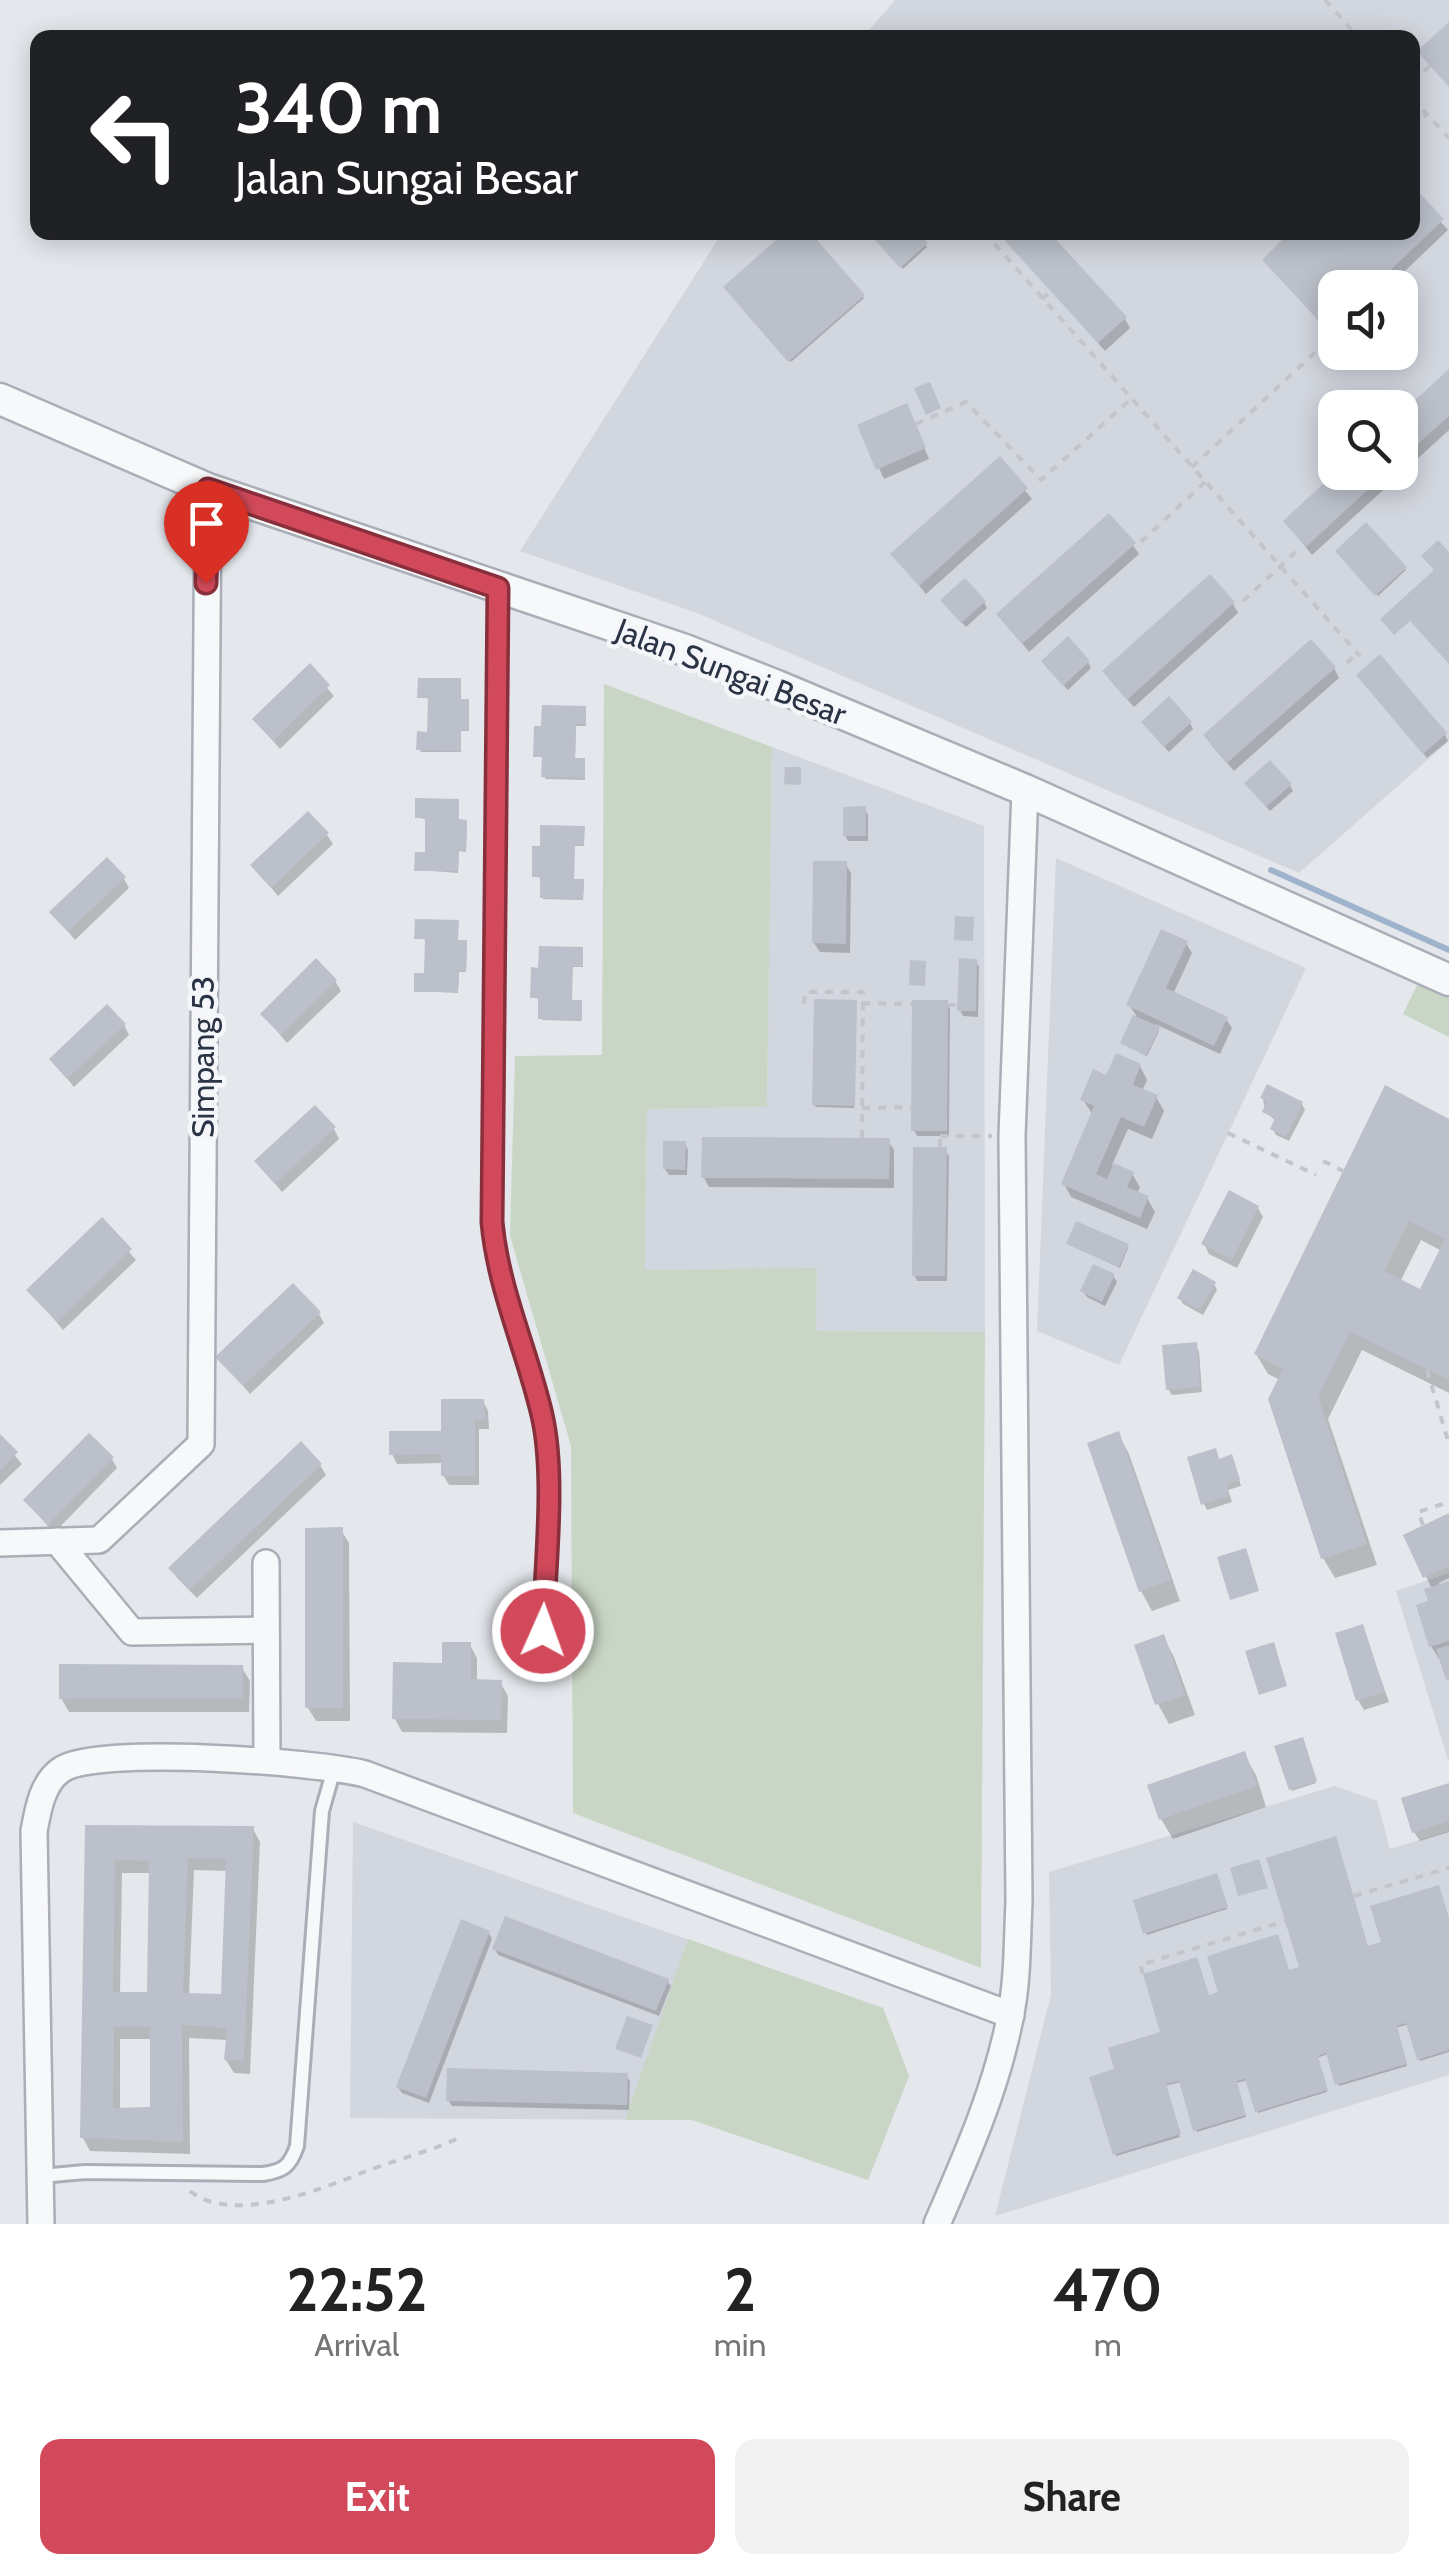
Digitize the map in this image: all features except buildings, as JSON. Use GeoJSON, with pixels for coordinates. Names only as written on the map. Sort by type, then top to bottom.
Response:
{"type":"FeatureCollection","features":[{"type":"Feature","properties":{"kind":"street","name":"Jalan Sungai Besar"},"geometry":{"type":"LineString","coordinates":[[0,399],[208,489],[722,664],[1025,790],[1449,980]]}},
{"type":"Feature","properties":{"kind":"street","name":"Simpang 53"},"geometry":{"type":"LineString","coordinates":[[0,1542],[99,1540],[200,1444],[208,489]]}},
{"type":"Feature","properties":{"kind":"street"},"geometry":{"type":"LineString","coordinates":[[938,2224],[981,2120],[1011,2015],[1016,1975],[1019,1902],[1012,1136],[1025,790]]}},
{"type":"Feature","properties":{"kind":"street"},"geometry":{"type":"LineString","coordinates":[[58,1542],[132,1632],[265,1630]]}},
{"type":"Feature","properties":{"kind":"street"},"geometry":{"type":"LineString","coordinates":[[266,1563],[267,1760]]}},
{"type":"Feature","properties":{"kind":"street"},"geometry":{"type":"LineString","coordinates":[[42,2224],[34,1831],[49,1782],[62,1769],[80,1762],[130,1758],[267,1760],[335,1766],[366,1774],[1011,2015]]}},
{"type":"Feature","properties":{"kind":"lane"},"geometry":{"type":"LineString","coordinates":[[498,588],[492,1222],[495,1255],[543,1417],[548,1454],[543,1631]]}},
{"type":"Feature","properties":{"kind":"lane"},"geometry":{"type":"LineString","coordinates":[[41,2176],[85,2172],[262,2174],[279,2172],[291,2164],[297,2146],[322,1811],[335,1766]]}},
{"type":"Feature","properties":{"kind":"path"},"geometry":{"type":"LineString","coordinates":[[1325,0],[1351,30]]}},
{"type":"Feature","properties":{"kind":"path"},"geometry":{"type":"LineString","coordinates":[[1420,75],[1430,66]]}},
{"type":"Feature","properties":{"kind":"path"},"geometry":{"type":"LineString","coordinates":[[1420,106],[1449,138]]}},
{"type":"Feature","properties":{"kind":"path"},"geometry":{"type":"LineString","coordinates":[[1420,121],[1428,114]]}},
{"type":"Feature","properties":{"kind":"path"},"geometry":{"type":"LineString","coordinates":[[991,240],[1358,655],[1347,662]]}},
{"type":"Feature","properties":{"kind":"path"},"geometry":{"type":"LineString","coordinates":[[1042,299],[1051,291]]}},
{"type":"Feature","properties":{"kind":"path"},"geometry":{"type":"LineString","coordinates":[[1192,467],[1318,350]]}},
{"type":"Feature","properties":{"kind":"path"},"geometry":{"type":"LineString","coordinates":[[916,424],[966,402],[1041,480],[1131,399]]}},
{"type":"Feature","properties":{"kind":"path"},"geometry":{"type":"LineString","coordinates":[[1141,542],[1205,482]]}},
{"type":"Feature","properties":{"kind":"path"},"geometry":{"type":"LineString","coordinates":[[1244,602],[1302,547]]}},
{"type":"Feature","properties":{"kind":"path"},"geometry":{"type":"LineString","coordinates":[[804,1004],[805,992],[863,992],[862,1138]]}},
{"type":"Feature","properties":{"kind":"path"},"geometry":{"type":"LineString","coordinates":[[862,1004],[912,1004]]}},
{"type":"Feature","properties":{"kind":"path"},"geometry":{"type":"LineString","coordinates":[[948,1005],[958,1005]]}},
{"type":"Feature","properties":{"kind":"path"},"geometry":{"type":"LineString","coordinates":[[862,1108],[911,1107]]}},
{"type":"Feature","properties":{"kind":"path"},"geometry":{"type":"LineString","coordinates":[[1228,1133],[1316,1175]]}},
{"type":"Feature","properties":{"kind":"path"},"geometry":{"type":"LineString","coordinates":[[940,1148],[940,1134],[1012,1136]]}},
{"type":"Feature","properties":{"kind":"path"},"geometry":{"type":"LineString","coordinates":[[1323,1161],[1343,1171]]}},
{"type":"Feature","properties":{"kind":"path"},"geometry":{"type":"LineString","coordinates":[[1428,1370],[1449,1444]]}},
{"type":"Feature","properties":{"kind":"path"},"geometry":{"type":"LineString","coordinates":[[1423,1525],[1418,1512],[1449,1502]]}},
{"type":"Feature","properties":{"kind":"path"},"geometry":{"type":"LineString","coordinates":[[1354,1896],[1449,1868]]}},
{"type":"Feature","properties":{"kind":"path"},"geometry":{"type":"LineString","coordinates":[[1143,1974],[1140,1965],[1285,1921]]}},
{"type":"Feature","properties":{"kind":"path"},"geometry":{"type":"LineString","coordinates":[[302,2202],[362,2173],[459,2138]]}},
{"type":"Feature","properties":{"kind":"path"},"geometry":{"type":"LineString","coordinates":[[180,2174],[195,2198],[208,2208]]}},
{"type":"Feature","properties":{"kind":"shaded area"},"geometry":{"type":"Polygon","coordinates":[[[895,0],[1449,0],[1449,741],[1299,873],[697,613],[520,551],[718,240],[1420,240],[1420,30],[869,30],[895,0]]]}},
{"type":"Feature","properties":{"kind":"shaded area"},"geometry":{"type":"Polygon","coordinates":[[[772,747],[984,826],[985,1332],[816,1331],[817,1269],[645,1270],[647,1109],[767,1107],[772,747]]]}},
{"type":"Feature","properties":{"kind":"shaded area"},"geometry":{"type":"Polygon","coordinates":[[[1056,858],[1306,968],[1119,1365],[1037,1331],[1056,858]]]}},
{"type":"Feature","properties":{"kind":"shaded area"},"geometry":{"type":"Polygon","coordinates":[[[1449,1573],[1449,1760],[1448,1760],[1396,1591],[1449,1573]]]}},
{"type":"Feature","properties":{"kind":"shaded area"},"geometry":{"type":"Polygon","coordinates":[[[1335,1786],[1377,1801],[1390,1849],[1449,1831],[1449,2075],[995,2216],[1051,1995],[1049,1872],[1335,1786]]]}},
{"type":"Feature","properties":{"kind":"shaded area"},"geometry":{"type":"Polygon","coordinates":[[[353,1822],[883,2008],[909,2076],[868,2180],[692,2120],[350,2118],[353,1822]]]}},
{"type":"Feature","properties":{"kind":"green space"},"geometry":{"type":"Polygon","coordinates":[[[604,684],[772,747],[767,1107],[647,1109],[645,1270],[817,1268],[816,1331],[985,1332],[981,1968],[573,1813],[571,1446],[510,1236],[515,1056],[602,1055],[604,684]]]}},
{"type":"Feature","properties":{"kind":"green space"},"geometry":{"type":"Polygon","coordinates":[[[1418,983],[1449,997],[1449,1037],[1403,1014],[1418,983]]]}},
{"type":"Feature","properties":{"kind":"green space"},"geometry":{"type":"Polygon","coordinates":[[[688,1939],[883,2008],[909,2076],[868,2180],[692,2120],[625,2120],[688,1939]]]}},
{"type":"Feature","properties":{"kind":"waterway"},"geometry":{"type":"LineString","coordinates":[[1271,870],[1449,950]]}},
{"type":"Feature","properties":{"kind":"route"},"geometry":{"type":"LineString","coordinates":[[206,583],[208,489],[498,588],[492,1222],[495,1255],[543,1417],[548,1454],[543,1631]]}}]}
